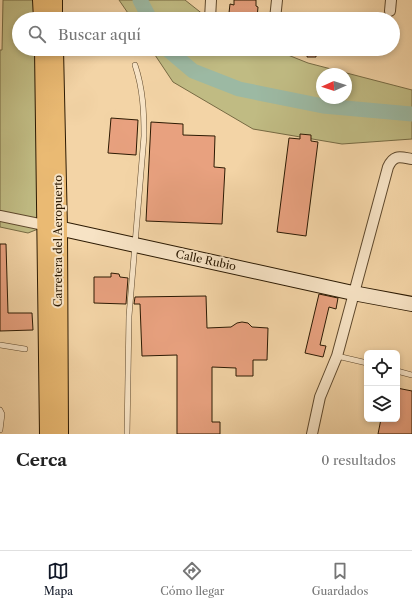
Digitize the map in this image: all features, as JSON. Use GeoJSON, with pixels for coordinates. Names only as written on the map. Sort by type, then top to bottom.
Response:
{"type":"FeatureCollection","features":[{"type":"Feature","properties":{"kind":"main road"},"geometry":{"type":"LineString","coordinates":[[41,0],[42,12]]}},
{"type":"Feature","properties":{"kind":"main road"},"geometry":{"type":"LineString","coordinates":[[54,0],[54,12]]}},
{"type":"Feature","properties":{"kind":"main road","name":"Carretera del Aeropuerto"},"geometry":{"type":"LineString","coordinates":[[43,56],[60,434]]}},
{"type":"Feature","properties":{"kind":"main road","name":"Carretera del Aeropuerto"},"geometry":{"type":"LineString","coordinates":[[48,434],[55,56]]}},
{"type":"Feature","properties":{"kind":"street"},"geometry":{"type":"LineString","coordinates":[[210,12],[211,0]]}},
{"type":"Feature","properties":{"kind":"street"},"geometry":{"type":"LineString","coordinates":[[276,12],[277,0]]}},
{"type":"Feature","properties":{"kind":"street"},"geometry":{"type":"LineString","coordinates":[[390,11],[391,0]]}},
{"type":"Feature","properties":{"kind":"street"},"geometry":{"type":"LineString","coordinates":[[312,434],[320,397],[336,356],[388,166],[391,161],[399,157],[412,159]]}},
{"type":"Feature","properties":{"kind":"street","name":"Calle Rubio"},"geometry":{"type":"LineString","coordinates":[[0,216],[354,293],[412,304]]}},
{"type":"Feature","properties":{"kind":"lane"},"geometry":{"type":"LineString","coordinates":[[127,434],[128,316],[144,136],[142,93],[135,65]]}},
{"type":"Feature","properties":{"kind":"lane"},"geometry":{"type":"LineString","coordinates":[[0,345],[25,349]]}},
{"type":"Feature","properties":{"kind":"lane"},"geometry":{"type":"LineString","coordinates":[[336,356],[364,362]]}},
{"type":"Feature","properties":{"kind":"lane"},"geometry":{"type":"LineString","coordinates":[[400,372],[412,374]]}},
{"type":"Feature","properties":{"kind":"lane"},"geometry":{"type":"LineString","coordinates":[[0,410],[2,414],[0,430]]}},
{"type":"Feature","properties":{"kind":"shaded area"},"geometry":{"type":"Polygon","coordinates":[[[3,0],[58,0],[59,12],[12,12],[12,56],[60,56],[61,220],[28,233],[0,227],[0,50],[2,50],[3,0]]]}},
{"type":"Feature","properties":{"kind":"shaded area"},"geometry":{"type":"Polygon","coordinates":[[[119,0],[185,0],[200,12],[127,12],[119,0]]]}},
{"type":"Feature","properties":{"kind":"shaded area"},"geometry":{"type":"Polygon","coordinates":[[[156,56],[290,56],[308,63],[327,68],[316,68],[316,104],[352,104],[352,74],[412,90],[412,139],[342,144],[253,129],[173,82],[156,56]]]}},
{"type":"Feature","properties":{"kind":"building"},"geometry":{"type":"Polygon","coordinates":[[[234,0],[256,0],[258,12],[229,12],[230,4],[234,5],[234,0]]]}},
{"type":"Feature","properties":{"kind":"building"},"geometry":{"type":"Polygon","coordinates":[[[111,118],[138,120],[136,155],[108,153],[111,118]]]}},
{"type":"Feature","properties":{"kind":"building"},"geometry":{"type":"Polygon","coordinates":[[[151,122],[183,124],[183,135],[215,136],[214,167],[225,168],[222,224],[146,221],[151,122]]]}},
{"type":"Feature","properties":{"kind":"building"},"geometry":{"type":"Polygon","coordinates":[[[300,134],[311,135],[311,141],[318,142],[306,236],[277,232],[289,138],[300,139],[300,134]]]}},
{"type":"Feature","properties":{"kind":"building"},"geometry":{"type":"Polygon","coordinates":[[[0,244],[6,244],[8,313],[32,313],[33,330],[0,331],[0,244]]]}},
{"type":"Feature","properties":{"kind":"building"},"geometry":{"type":"Polygon","coordinates":[[[111,273],[119,274],[120,277],[128,278],[126,304],[94,303],[94,277],[111,277],[111,273]]]}},
{"type":"Feature","properties":{"kind":"building"},"geometry":{"type":"Polygon","coordinates":[[[319,294],[338,298],[336,309],[329,307],[320,345],[326,346],[323,357],[305,353],[319,294]]]}},
{"type":"Feature","properties":{"kind":"building"},"geometry":{"type":"Polygon","coordinates":[[[206,296],[207,328],[231,327],[242,322],[248,323],[252,327],[268,328],[267,360],[253,360],[253,376],[236,376],[236,368],[212,367],[212,422],[220,422],[220,434],[177,434],[177,355],[142,356],[140,304],[134,304],[135,297],[206,296]]]}},
{"type":"Feature","properties":{"kind":"building"},"geometry":{"type":"Polygon","coordinates":[[[400,389],[412,391],[412,434],[378,434],[380,422],[400,422],[400,389]]]}},
{"type":"Feature","properties":{"kind":"waterway"},"geometry":{"type":"LineString","coordinates":[[140,0],[146,12]]}},
{"type":"Feature","properties":{"kind":"waterway"},"geometry":{"type":"LineString","coordinates":[[175,56],[193,71],[239,89],[323,106],[412,114]]}}]}
